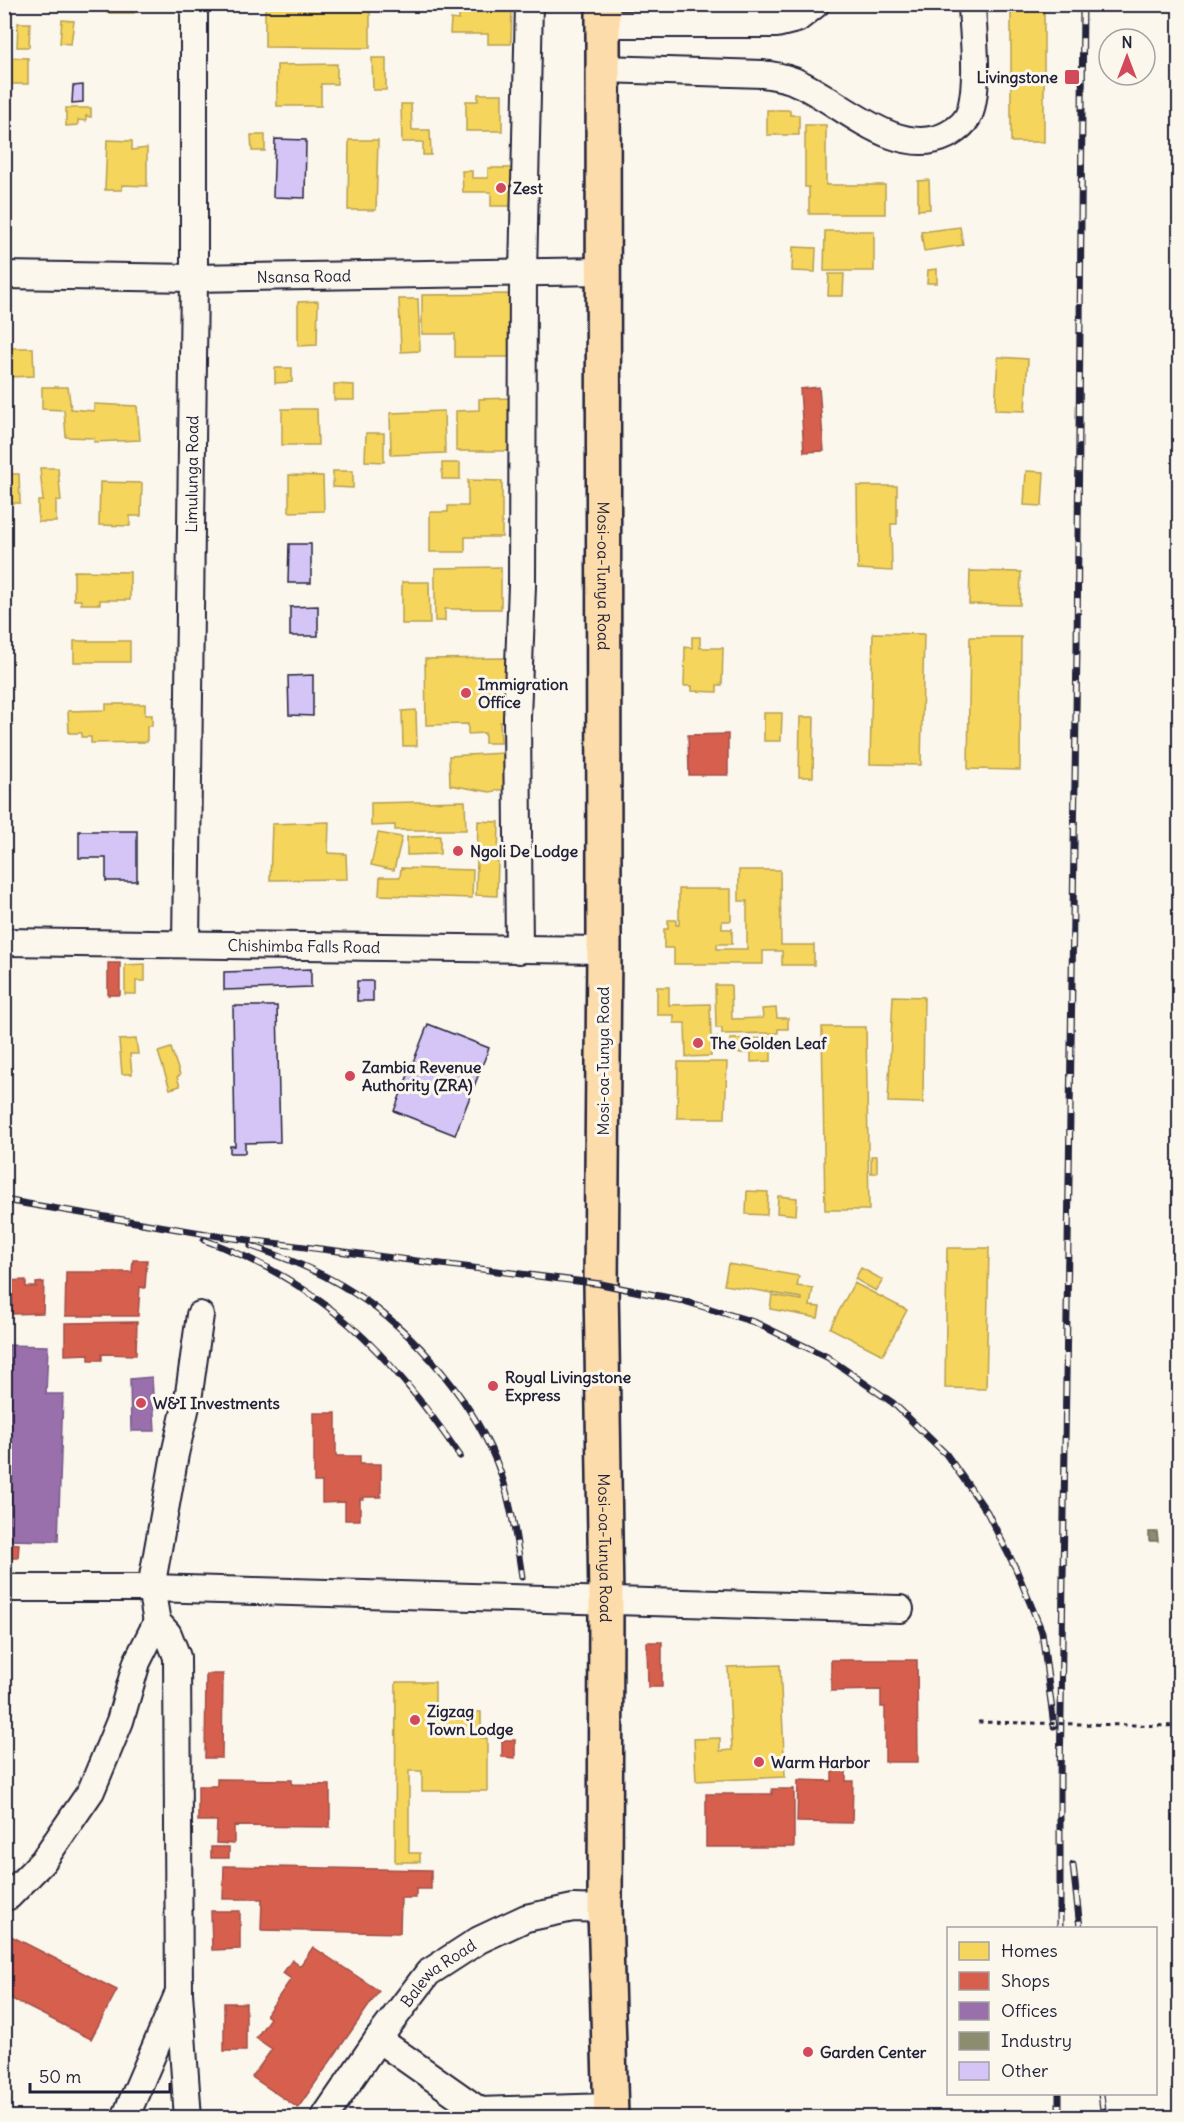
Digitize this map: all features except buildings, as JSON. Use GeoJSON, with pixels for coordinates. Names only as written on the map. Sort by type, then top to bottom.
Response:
{"type":"FeatureCollection","features":[{"type":"Feature","properties":{"kind":"highway","name":"Mosi-oa-Tunya Road"},"geometry":{"type":"LineString","coordinates":[[603,14],[604,950],[601,1284],[606,1600],[605,1909],[610,2112]]}},
{"type":"Feature","properties":{"kind":"street","name":"Limulunga Road"},"geometry":{"type":"LineString","coordinates":[[186,944],[195,4]]}},
{"type":"Feature","properties":{"kind":"street"},"geometry":{"type":"LineString","coordinates":[[519,950],[517,718],[522,585],[523,273],[529,4]]}},
{"type":"Feature","properties":{"kind":"street"},"geometry":{"type":"LineString","coordinates":[[603,14],[777,24],[796,19],[816,4]]}},
{"type":"Feature","properties":{"kind":"street"},"geometry":{"type":"LineString","coordinates":[[603,69],[763,74],[784,77],[800,83],[849,115],[893,135],[916,140],[936,140],[958,129],[970,113],[974,90],[972,4]]}},
{"type":"Feature","properties":{"kind":"street","name":"Nsansa Road"},"geometry":{"type":"LineString","coordinates":[[4,275],[194,278],[604,271]]}},
{"type":"Feature","properties":{"kind":"street","name":"Chishimba Falls Road"},"geometry":{"type":"LineString","coordinates":[[4,942],[604,950]]}},
{"type":"Feature","properties":{"kind":"street"},"geometry":{"type":"LineString","coordinates":[[188,2118],[179,1993],[177,1657],[168,1634],[157,1622],[151,1588],[165,1505],[189,1393],[200,1316]]}},
{"type":"Feature","properties":{"kind":"street"},"geometry":{"type":"LineString","coordinates":[[4,1588],[151,1588],[900,1609]]}},
{"type":"Feature","properties":{"kind":"street"},"geometry":{"type":"LineString","coordinates":[[9,1896],[44,1862],[91,1791],[120,1720],[137,1662],[157,1622]]}},
{"type":"Feature","properties":{"kind":"street","name":"Balewa Road"},"geometry":{"type":"LineString","coordinates":[[324,2118],[378,2039],[428,1973],[479,1940],[526,1918],[573,1908],[605,1909]]}},
{"type":"Feature","properties":{"kind":"street"},"geometry":{"type":"LineString","coordinates":[[125,2118],[179,1993]]}},
{"type":"Feature","properties":{"kind":"street"},"geometry":{"type":"LineString","coordinates":[[378,2039],[480,2114],[610,2112]]}},
{"type":"Feature","properties":{"kind":"path"},"geometry":{"type":"LineString","coordinates":[[978,1722],[1179,1726]]}},
{"type":"Feature","properties":{"kind":"railway"},"geometry":{"type":"LineString","coordinates":[[1060,1927],[1083,4]]}},
{"type":"Feature","properties":{"kind":"railway"},"geometry":{"type":"LineString","coordinates":[[4,1200],[225,1237],[601,1284],[684,1301],[754,1322],[827,1357],[893,1403],[946,1454],[987,1512],[1016,1569],[1042,1632],[1054,1726]]}},
{"type":"Feature","properties":{"kind":"railway"},"geometry":{"type":"LineString","coordinates":[[204,1240],[246,1257],[284,1277],[318,1300],[350,1326],[408,1385],[460,1456]]}},
{"type":"Feature","properties":{"kind":"railway"},"geometry":{"type":"LineString","coordinates":[[251,1246],[304,1266],[354,1293],[400,1328],[442,1372],[477,1422],[501,1474],[511,1512],[522,1577]]}},
{"type":"Feature","properties":{"kind":"railway"},"geometry":{"type":"LineString","coordinates":[[1073,1865],[1080,1927]]}},
{"type":"Feature","properties":{"kind":"railway"},"geometry":{"type":"LineString","coordinates":[[1059,2095],[1059,2118]]}},
{"type":"Feature","properties":{"kind":"railway"},"geometry":{"type":"LineString","coordinates":[[1101,2095],[1104,2118]]}},
{"type":"Feature","properties":{"kind":"place","name":"Livingstone"},"geometry":{"type":"Point","coordinates":[1072,77]}},
{"type":"Feature","properties":{"kind":"place","name":"Zest"},"geometry":{"type":"Point","coordinates":[501,188]}},
{"type":"Feature","properties":{"kind":"place","name":"Immigration Office"},"geometry":{"type":"Point","coordinates":[466,693]}},
{"type":"Feature","properties":{"kind":"place","name":"Ngoli De Lodge"},"geometry":{"type":"Point","coordinates":[458,851]}},
{"type":"Feature","properties":{"kind":"place","name":"The Golden Leaf"},"geometry":{"type":"Point","coordinates":[698,1043]}},
{"type":"Feature","properties":{"kind":"place","name":"Zambia Revenue Authority (ZRA)"},"geometry":{"type":"Point","coordinates":[350,1076]}},
{"type":"Feature","properties":{"kind":"place","name":"Royal Livingstone Express"},"geometry":{"type":"Point","coordinates":[493,1386]}},
{"type":"Feature","properties":{"kind":"place","name":"W&I Investments"},"geometry":{"type":"Point","coordinates":[141,1403]}},
{"type":"Feature","properties":{"kind":"place","name":"Zigzag Town Lodge"},"geometry":{"type":"Point","coordinates":[415,1720]}},
{"type":"Feature","properties":{"kind":"place","name":"Warm Harbor"},"geometry":{"type":"Point","coordinates":[759,1762]}},
{"type":"Feature","properties":{"kind":"place","name":"Garden Center"},"geometry":{"type":"Point","coordinates":[808,2052]}}]}
